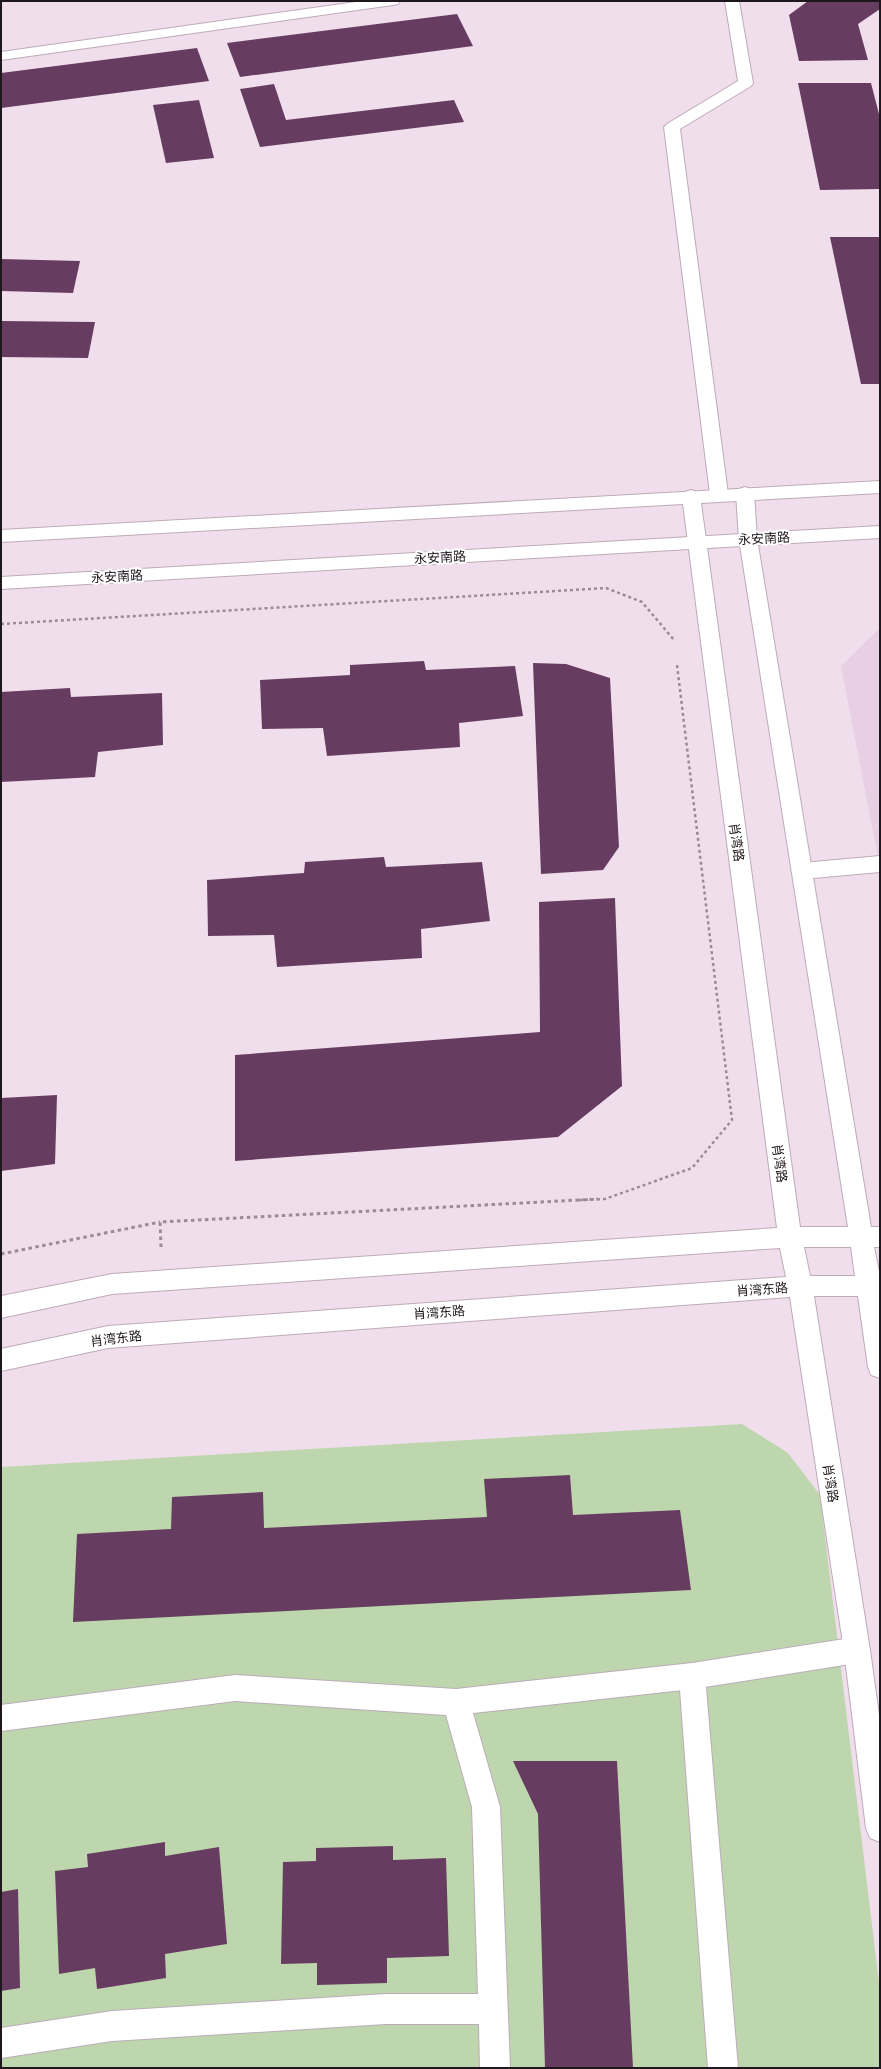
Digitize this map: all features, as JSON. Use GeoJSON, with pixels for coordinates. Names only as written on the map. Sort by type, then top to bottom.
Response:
{"type":"FeatureCollection","features":[{"type":"Feature","properties":{"kind":"street"},"geometry":{"type":"LineString","coordinates":[[1,56],[393,1]]}},
{"type":"Feature","properties":{"kind":"street"},"geometry":{"type":"LineString","coordinates":[[719,494],[672,127],[746,83],[732,1]]}},
{"type":"Feature","properties":{"kind":"street"},"geometry":{"type":"LineString","coordinates":[[1,536],[719,494],[880,487]]}},
{"type":"Feature","properties":{"kind":"street"},"geometry":{"type":"LineString","coordinates":[[745,493],[748,539],[802,871],[871,1237],[880,1367]]}},
{"type":"Feature","properties":{"kind":"street","name":"肖湾路"},"geometry":{"type":"LineString","coordinates":[[692,496],[790,1237],[800,1286],[857,1650],[880,1828]]}},
{"type":"Feature","properties":{"kind":"street","name":"永安南路"},"geometry":{"type":"LineString","coordinates":[[1,583],[880,532]]}},
{"type":"Feature","properties":{"kind":"street"},"geometry":{"type":"LineString","coordinates":[[802,871],[880,864]]}},
{"type":"Feature","properties":{"kind":"street"},"geometry":{"type":"LineString","coordinates":[[1,1307],[112,1284],[790,1237],[871,1237]]}},
{"type":"Feature","properties":{"kind":"street","name":"肖湾东路"},"geometry":{"type":"LineString","coordinates":[[1,1360],[108,1337],[800,1286],[874,1286]]}},
{"type":"Feature","properties":{"kind":"street"},"geometry":{"type":"LineString","coordinates":[[1,1718],[235,1688],[456,1702],[692,1676],[857,1650]]}},
{"type":"Feature","properties":{"kind":"street"},"geometry":{"type":"LineString","coordinates":[[692,1676],[723,2068]]}},
{"type":"Feature","properties":{"kind":"street"},"geometry":{"type":"LineString","coordinates":[[456,1702],[486,1807],[494,2068]]}},
{"type":"Feature","properties":{"kind":"street"},"geometry":{"type":"LineString","coordinates":[[1,2043],[112,2026],[386,2009],[493,2009]]}},
{"type":"Feature","properties":{"kind":"path"},"geometry":{"type":"LineString","coordinates":[[1,624],[606,588],[642,602],[674,638],[675,646]]}},
{"type":"Feature","properties":{"kind":"path"},"geometry":{"type":"LineString","coordinates":[[1,1254],[160,1222],[606,1199],[692,1168],[732,1120],[677,661]]}},
{"type":"Feature","properties":{"kind":"path"},"geometry":{"type":"LineString","coordinates":[[160,1222],[161,1281]]}},
{"type":"Feature","properties":{"kind":"shaded area"},"geometry":{"type":"Polygon","coordinates":[[[880,628],[880,868],[841,666],[880,628]]]}},
{"type":"Feature","properties":{"kind":"green space"},"geometry":{"type":"Polygon","coordinates":[[[742,1424],[788,1453],[820,1495],[880,1991],[880,2068],[1,2068],[1,1467],[742,1424]]]}},
{"type":"Feature","properties":{"kind":"building"},"geometry":{"type":"Polygon","coordinates":[[[808,1],[880,1],[880,9],[858,24],[868,60],[799,61],[789,15],[808,1]]]}},
{"type":"Feature","properties":{"kind":"building"},"geometry":{"type":"Polygon","coordinates":[[[457,14],[473,46],[240,77],[227,43],[457,14]]]}},
{"type":"Feature","properties":{"kind":"building"},"geometry":{"type":"Polygon","coordinates":[[[197,48],[209,81],[1,108],[1,73],[197,48]]]}},
{"type":"Feature","properties":{"kind":"building"},"geometry":{"type":"Polygon","coordinates":[[[798,83],[871,83],[880,118],[880,189],[820,190],[798,83]]]}},
{"type":"Feature","properties":{"kind":"building"},"geometry":{"type":"Polygon","coordinates":[[[274,84],[286,120],[454,100],[464,122],[260,147],[240,89],[274,84]]]}},
{"type":"Feature","properties":{"kind":"building"},"geometry":{"type":"Polygon","coordinates":[[[199,100],[214,158],[166,163],[153,105],[199,100]]]}},
{"type":"Feature","properties":{"kind":"building"},"geometry":{"type":"Polygon","coordinates":[[[830,237],[880,237],[880,384],[861,384],[830,237]]]}},
{"type":"Feature","properties":{"kind":"building"},"geometry":{"type":"Polygon","coordinates":[[[1,259],[80,261],[73,293],[1,291],[1,259]]]}},
{"type":"Feature","properties":{"kind":"building"},"geometry":{"type":"Polygon","coordinates":[[[1,321],[95,322],[88,358],[1,357],[1,321]]]}},
{"type":"Feature","properties":{"kind":"building"},"geometry":{"type":"Polygon","coordinates":[[[424,661],[426,670],[515,666],[523,716],[459,723],[460,747],[327,756],[323,728],[262,729],[260,680],[350,675],[350,665],[424,661]]]}},
{"type":"Feature","properties":{"kind":"building"},"geometry":{"type":"Polygon","coordinates":[[[533,663],[566,664],[610,678],[619,847],[603,870],[541,874],[533,663]]]}},
{"type":"Feature","properties":{"kind":"building"},"geometry":{"type":"Polygon","coordinates":[[[70,688],[71,697],[162,693],[163,745],[98,752],[95,777],[1,782],[1,692],[70,688]]]}},
{"type":"Feature","properties":{"kind":"building"},"geometry":{"type":"Polygon","coordinates":[[[384,857],[386,867],[482,862],[490,921],[421,929],[422,958],[277,967],[274,935],[208,936],[207,880],[304,873],[305,862],[384,857]]]}},
{"type":"Feature","properties":{"kind":"building"},"geometry":{"type":"Polygon","coordinates":[[[615,898],[622,1086],[558,1137],[235,1161],[235,1055],[540,1032],[539,902],[615,898]]]}},
{"type":"Feature","properties":{"kind":"building"},"geometry":{"type":"Polygon","coordinates":[[[57,1095],[55,1164],[1,1171],[1,1098],[57,1095]]]}},
{"type":"Feature","properties":{"kind":"building"},"geometry":{"type":"Polygon","coordinates":[[[570,1475],[573,1515],[680,1510],[691,1590],[73,1622],[77,1534],[171,1529],[172,1497],[263,1492],[264,1528],[487,1517],[484,1479],[570,1475]]]}},
{"type":"Feature","properties":{"kind":"building"},"geometry":{"type":"Polygon","coordinates":[[[513,1761],[617,1761],[633,2068],[545,2068],[538,1814],[513,1761]]]}},
{"type":"Feature","properties":{"kind":"building"},"geometry":{"type":"Polygon","coordinates":[[[165,1842],[165,1856],[219,1847],[227,1944],[165,1954],[166,1978],[97,1989],[95,1968],[59,1974],[55,1871],[88,1867],[87,1854],[165,1842]]]}},
{"type":"Feature","properties":{"kind":"building"},"geometry":{"type":"Polygon","coordinates":[[[393,1846],[393,1860],[446,1858],[449,1956],[387,1958],[387,1983],[317,1985],[317,1963],[281,1964],[283,1862],[316,1861],[316,1848],[393,1846]]]}},
{"type":"Feature","properties":{"kind":"building"},"geometry":{"type":"Polygon","coordinates":[[[18,1889],[20,1988],[1,1991],[1,1892],[18,1889]]]}}]}
